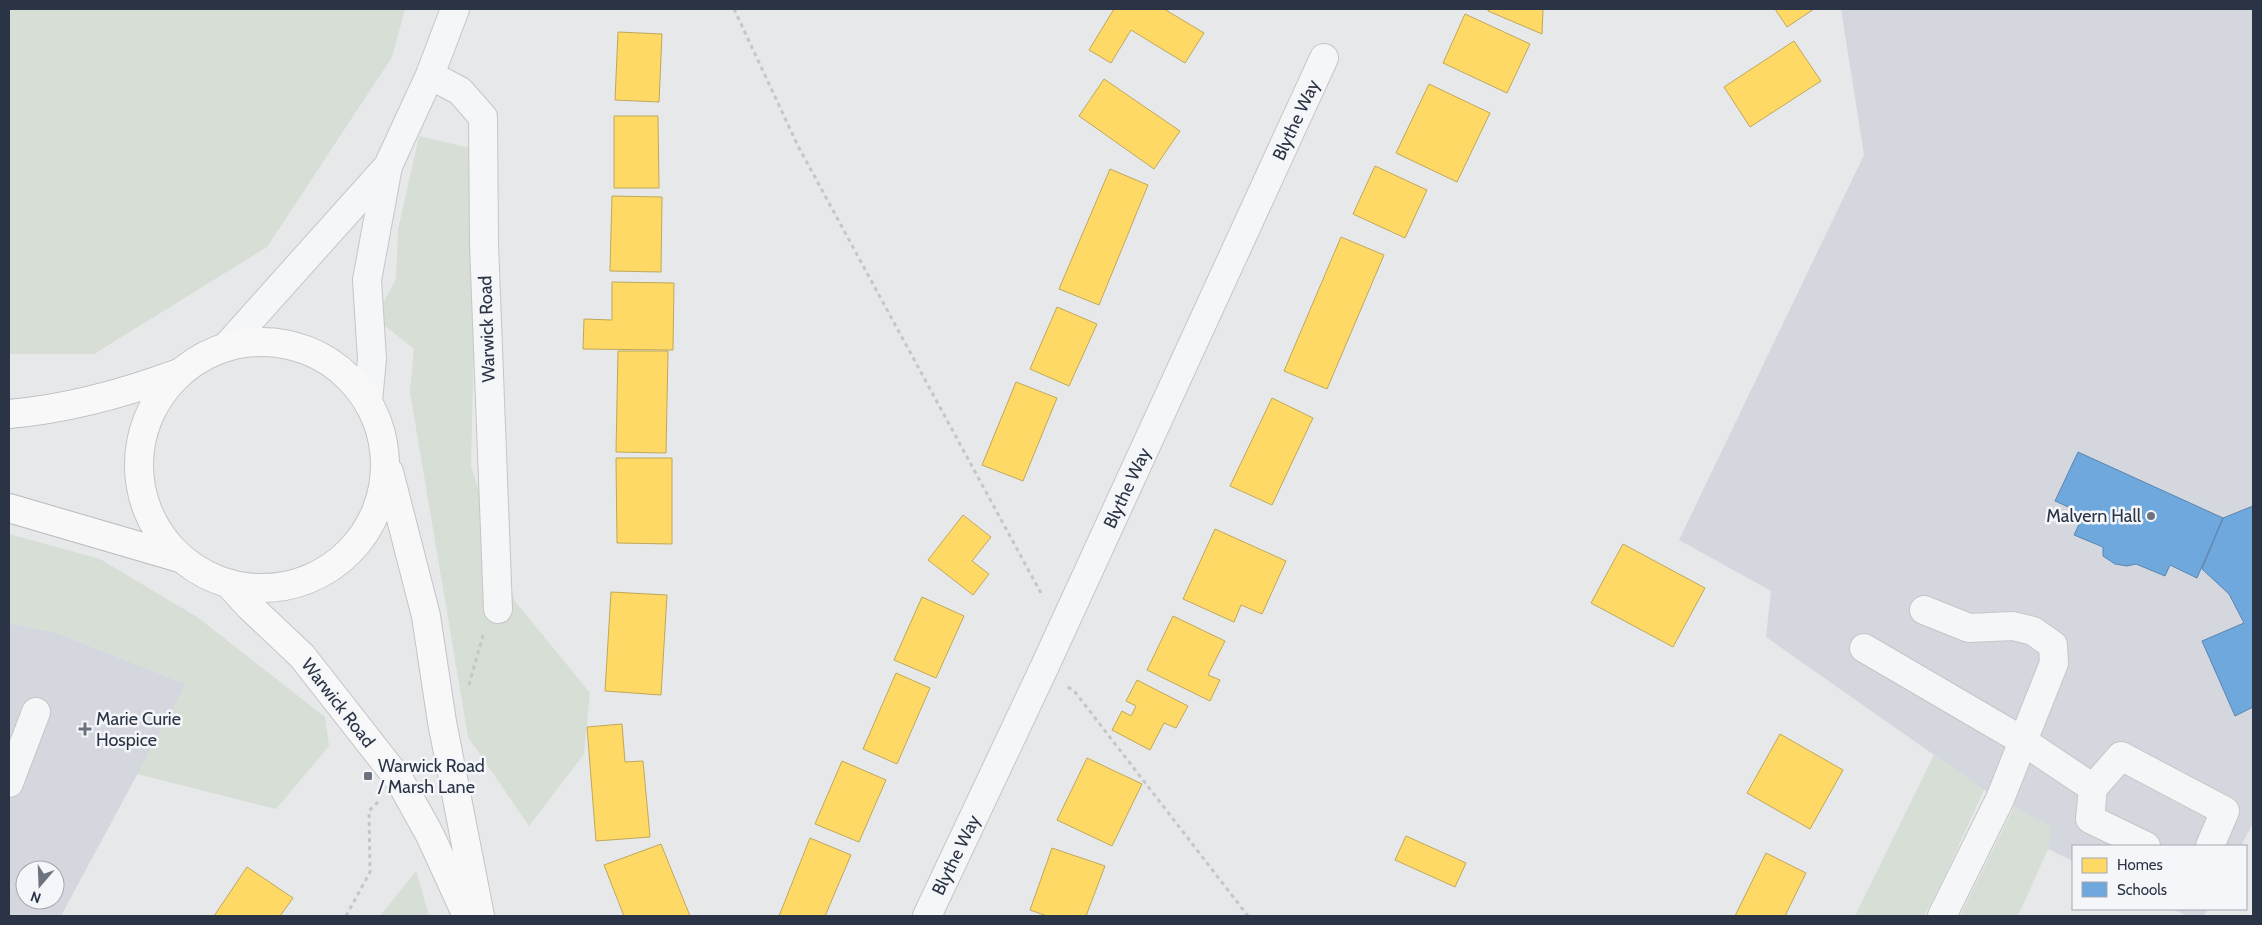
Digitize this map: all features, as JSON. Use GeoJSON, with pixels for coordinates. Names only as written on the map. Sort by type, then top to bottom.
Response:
{"type":"FeatureCollection","features":[{"type":"Feature","properties":{"kind":"main road"},"geometry":{"type":"LineString","coordinates":[[386,461],[381,499],[365,534],[339,562],[305,581],[268,588],[229,584],[203,574],[180,558],[154,525],[140,486],[140,445],[154,406],[180,373],[202,357],[226,347],[266,342],[306,350],[341,370],[368,401],[381,430],[386,461],[426,616],[442,722],[480,916]]}},
{"type":"Feature","properties":{"kind":"main road"},"geometry":{"type":"LineString","coordinates":[[9,414],[48,410],[147,385],[180,373]]}},
{"type":"Feature","properties":{"kind":"main road"},"geometry":{"type":"LineString","coordinates":[[9,508],[180,558]]}},
{"type":"Feature","properties":{"kind":"main road","name":"Warwick Road"},"geometry":{"type":"LineString","coordinates":[[229,584],[248,606],[302,656],[400,781],[430,835],[468,916]]}},
{"type":"Feature","properties":{"kind":"street"},"geometry":{"type":"LineString","coordinates":[[368,401],[372,359],[367,280],[388,166],[430,75],[455,9]]}},
{"type":"Feature","properties":{"kind":"street","name":"Blythe Way"},"geometry":{"type":"LineString","coordinates":[[927,916],[1062,630],[1324,58]]}},
{"type":"Feature","properties":{"kind":"street","name":"Warwick Road"},"geometry":{"type":"LineString","coordinates":[[430,75],[460,91],[483,117],[484,244],[498,609]]}},
{"type":"Feature","properties":{"kind":"street"},"geometry":{"type":"LineString","coordinates":[[226,347],[388,166]]}},
{"type":"Feature","properties":{"kind":"street"},"geometry":{"type":"LineString","coordinates":[[1924,610],[1969,628],[2013,626],[2033,631],[2053,645],[2054,663],[2000,799],[1942,916]]}},
{"type":"Feature","properties":{"kind":"street"},"geometry":{"type":"LineString","coordinates":[[1864,648],[2023,741],[2093,788]]}},
{"type":"Feature","properties":{"kind":"street"},"geometry":{"type":"LineString","coordinates":[[9,783],[36,712]]}},
{"type":"Feature","properties":{"kind":"street"},"geometry":{"type":"LineString","coordinates":[[2144,845],[2090,819],[2093,788],[2121,756],[2225,811],[2210,845]]}},
{"type":"Feature","properties":{"kind":"path"},"geometry":{"type":"LineString","coordinates":[[734,9],[798,146],[1062,630]]}},
{"type":"Feature","properties":{"kind":"path"},"geometry":{"type":"LineString","coordinates":[[1044,668],[1075,692],[1248,916]]}},
{"type":"Feature","properties":{"kind":"shaded area"},"geometry":{"type":"Polygon","coordinates":[[[9,9],[405,9],[392,57],[267,247],[94,354],[9,354],[9,9]]]}},
{"type":"Feature","properties":{"kind":"shaded area"},"geometry":{"type":"Polygon","coordinates":[[[1841,9],[2253,9],[2253,823],[2242,845],[2072,845],[2072,861],[2048,849],[2050,827],[1984,790],[1766,637],[1771,591],[1679,540],[1864,155],[1841,9]]]}},
{"type":"Feature","properties":{"kind":"shaded area"},"geometry":{"type":"Polygon","coordinates":[[[419,136],[478,150],[471,466],[514,600],[590,693],[584,754],[529,826],[468,737],[410,392],[414,349],[375,318],[396,279],[398,230],[419,136]]]}},
{"type":"Feature","properties":{"kind":"shaded area"},"geometry":{"type":"Polygon","coordinates":[[[9,534],[100,559],[197,617],[325,717],[329,746],[276,809],[137,774],[186,684],[57,633],[9,623],[9,534]]]}},
{"type":"Feature","properties":{"kind":"shaded area","name":"Marie Curie Hospice"},"geometry":{"type":"Polygon","coordinates":[[[9,623],[57,633],[186,684],[65,909],[65,860],[15,860],[15,910],[64,910],[61,916],[9,916],[9,623]]]}},
{"type":"Feature","properties":{"kind":"shaded area"},"geometry":{"type":"Polygon","coordinates":[[[1934,755],[1984,790],[1942,882],[1924,916],[1855,916],[1934,755]]]}},
{"type":"Feature","properties":{"kind":"shaded area"},"geometry":{"type":"Polygon","coordinates":[[[2014,807],[2051,827],[2048,849],[2018,916],[1960,916],[2014,807]]]}},
{"type":"Feature","properties":{"kind":"shaded area"},"geometry":{"type":"Polygon","coordinates":[[[416,871],[429,916],[380,916],[416,871]]]}},
{"type":"Feature","properties":{"kind":"shaded area"},"geometry":{"type":"Polygon","coordinates":[[[2174,910],[2207,910],[2204,916],[2188,916],[2174,910]]]}},
{"type":"Feature","properties":{"kind":"building: Homes"},"geometry":{"type":"Polygon","coordinates":[[[1114,9],[1164,9],[1204,33],[1185,63],[1131,30],[1111,63],[1089,50],[1114,9]]]}},
{"type":"Feature","properties":{"kind":"building: Homes"},"geometry":{"type":"Polygon","coordinates":[[[1488,9],[1543,9],[1542,34],[1488,11],[1488,9]]]}},
{"type":"Feature","properties":{"kind":"building: Homes"},"geometry":{"type":"Polygon","coordinates":[[[1775,9],[1814,9],[1787,27],[1775,9]]]}},
{"type":"Feature","properties":{"kind":"building: Homes"},"geometry":{"type":"Polygon","coordinates":[[[1465,14],[1530,44],[1507,93],[1443,63],[1465,14]]]}},
{"type":"Feature","properties":{"kind":"building: Homes"},"geometry":{"type":"Polygon","coordinates":[[[618,32],[662,34],[659,102],[615,100],[618,32]]]}},
{"type":"Feature","properties":{"kind":"building: Homes"},"geometry":{"type":"Polygon","coordinates":[[[1794,41],[1821,81],[1750,127],[1724,87],[1794,41]]]}},
{"type":"Feature","properties":{"kind":"building: Homes"},"geometry":{"type":"Polygon","coordinates":[[[1104,79],[1180,131],[1154,169],[1079,116],[1104,79]]]}},
{"type":"Feature","properties":{"kind":"building: Homes"},"geometry":{"type":"Polygon","coordinates":[[[1429,84],[1490,113],[1457,182],[1396,153],[1429,84]]]}},
{"type":"Feature","properties":{"kind":"building: Homes"},"geometry":{"type":"Polygon","coordinates":[[[614,116],[658,116],[659,188],[614,188],[614,116]]]}},
{"type":"Feature","properties":{"kind":"building: Homes"},"geometry":{"type":"Polygon","coordinates":[[[1375,166],[1427,190],[1405,238],[1353,214],[1375,166]]]}},
{"type":"Feature","properties":{"kind":"building: Homes"},"geometry":{"type":"Polygon","coordinates":[[[1110,169],[1148,185],[1099,305],[1059,289],[1110,169]]]}},
{"type":"Feature","properties":{"kind":"building: Homes"},"geometry":{"type":"Polygon","coordinates":[[[612,196],[662,197],[661,272],[610,271],[612,196]]]}},
{"type":"Feature","properties":{"kind":"building: Homes"},"geometry":{"type":"Polygon","coordinates":[[[1341,237],[1384,255],[1327,389],[1284,371],[1341,237]]]}},
{"type":"Feature","properties":{"kind":"building: Homes"},"geometry":{"type":"Polygon","coordinates":[[[612,282],[674,283],[673,350],[583,349],[584,319],[612,320],[612,282]]]}},
{"type":"Feature","properties":{"kind":"building: Homes"},"geometry":{"type":"Polygon","coordinates":[[[1057,307],[1097,324],[1069,386],[1030,369],[1057,307]]]}},
{"type":"Feature","properties":{"kind":"building: Homes"},"geometry":{"type":"Polygon","coordinates":[[[618,351],[668,351],[666,453],[616,452],[618,351]]]}},
{"type":"Feature","properties":{"kind":"building: Homes"},"geometry":{"type":"Polygon","coordinates":[[[1016,382],[1057,398],[1023,481],[982,465],[1016,382]]]}},
{"type":"Feature","properties":{"kind":"building: Homes"},"geometry":{"type":"Polygon","coordinates":[[[1272,398],[1313,418],[1272,505],[1230,486],[1272,398]]]}},
{"type":"Feature","properties":{"kind":"building: Homes"},"geometry":{"type":"Polygon","coordinates":[[[616,458],[672,458],[672,544],[617,543],[616,458]]]}},
{"type":"Feature","properties":{"kind":"building: Homes"},"geometry":{"type":"Polygon","coordinates":[[[963,515],[991,537],[972,561],[989,574],[973,595],[928,560],[963,515]]]}},
{"type":"Feature","properties":{"kind":"building: Homes"},"geometry":{"type":"Polygon","coordinates":[[[1215,529],[1286,561],[1262,614],[1241,605],[1234,622],[1183,599],[1215,529]]]}},
{"type":"Feature","properties":{"kind":"building: Homes"},"geometry":{"type":"Polygon","coordinates":[[[1623,544],[1705,588],[1673,647],[1591,603],[1623,544]]]}},
{"type":"Feature","properties":{"kind":"building: Homes"},"geometry":{"type":"Polygon","coordinates":[[[611,592],[667,595],[661,695],[605,691],[611,592]]]}},
{"type":"Feature","properties":{"kind":"building: Homes"},"geometry":{"type":"Polygon","coordinates":[[[922,597],[964,616],[936,678],[894,660],[922,597]]]}},
{"type":"Feature","properties":{"kind":"building: Homes"},"geometry":{"type":"Polygon","coordinates":[[[1173,616],[1225,641],[1208,675],[1220,680],[1210,701],[1147,670],[1173,616]]]}},
{"type":"Feature","properties":{"kind":"building: Homes"},"geometry":{"type":"Polygon","coordinates":[[[896,673],[930,688],[897,764],[863,749],[896,673]]]}},
{"type":"Feature","properties":{"kind":"building: Homes"},"geometry":{"type":"Polygon","coordinates":[[[1137,680],[1188,706],[1176,728],[1164,723],[1150,750],[1112,730],[1122,711],[1131,716],[1136,706],[1126,701],[1137,680]]]}},
{"type":"Feature","properties":{"kind":"building: Homes"},"geometry":{"type":"Polygon","coordinates":[[[622,724],[625,762],[643,761],[650,837],[596,841],[587,727],[622,724]]]}},
{"type":"Feature","properties":{"kind":"building: Homes"},"geometry":{"type":"Polygon","coordinates":[[[1780,734],[1843,770],[1810,829],[1747,793],[1780,734]]]}},
{"type":"Feature","properties":{"kind":"building: Homes"},"geometry":{"type":"Polygon","coordinates":[[[1087,758],[1142,784],[1112,846],[1057,820],[1087,758]]]}},
{"type":"Feature","properties":{"kind":"building: Homes"},"geometry":{"type":"Polygon","coordinates":[[[842,761],[886,780],[859,842],[815,824],[842,761]]]}},
{"type":"Feature","properties":{"kind":"building: Homes"},"geometry":{"type":"Polygon","coordinates":[[[1406,836],[1466,863],[1455,887],[1395,860],[1406,836]]]}},
{"type":"Feature","properties":{"kind":"building: Homes"},"geometry":{"type":"Polygon","coordinates":[[[810,838],[851,855],[825,916],[779,916],[810,838]]]}},
{"type":"Feature","properties":{"kind":"building: Homes"},"geometry":{"type":"Polygon","coordinates":[[[661,844],[690,916],[624,916],[604,865],[661,844]]]}},
{"type":"Feature","properties":{"kind":"building: Homes"},"geometry":{"type":"Polygon","coordinates":[[[1052,848],[1105,866],[1086,916],[1047,916],[1030,910],[1052,848]]]}},
{"type":"Feature","properties":{"kind":"building: Homes"},"geometry":{"type":"Polygon","coordinates":[[[1766,853],[1806,873],[1785,916],[1735,916],[1766,853]]]}},
{"type":"Feature","properties":{"kind":"building: Homes"},"geometry":{"type":"Polygon","coordinates":[[[247,867],[293,898],[280,916],[214,916],[247,867]]]}},
{"type":"Feature","properties":{"kind":"building: Schools","name":"Malvern Hall"},"geometry":{"type":"Polygon","coordinates":[[[2078,452],[2223,518],[2197,578],[2170,565],[2165,576],[2136,564],[2127,566],[2115,564],[2103,556],[2103,547],[2074,535],[2084,514],[2055,501],[2078,452]]]}},
{"type":"Feature","properties":{"kind":"building: Schools"},"geometry":{"type":"Polygon","coordinates":[[[2253,506],[2253,707],[2235,716],[2202,641],[2244,623],[2229,594],[2202,569],[2223,518],[2253,506]]]}},
{"type":"Feature","properties":{"kind":"place","name":"Malvern Hall"},"geometry":{"type":"Point","coordinates":[2151,516]}},
{"type":"Feature","properties":{"kind":"place","name":"Marie Curie Hospice"},"geometry":{"type":"Point","coordinates":[85,729]}},
{"type":"Feature","properties":{"kind":"place","name":"Warwick Road / Marsh Lane"},"geometry":{"type":"Point","coordinates":[368,776]}}]}
